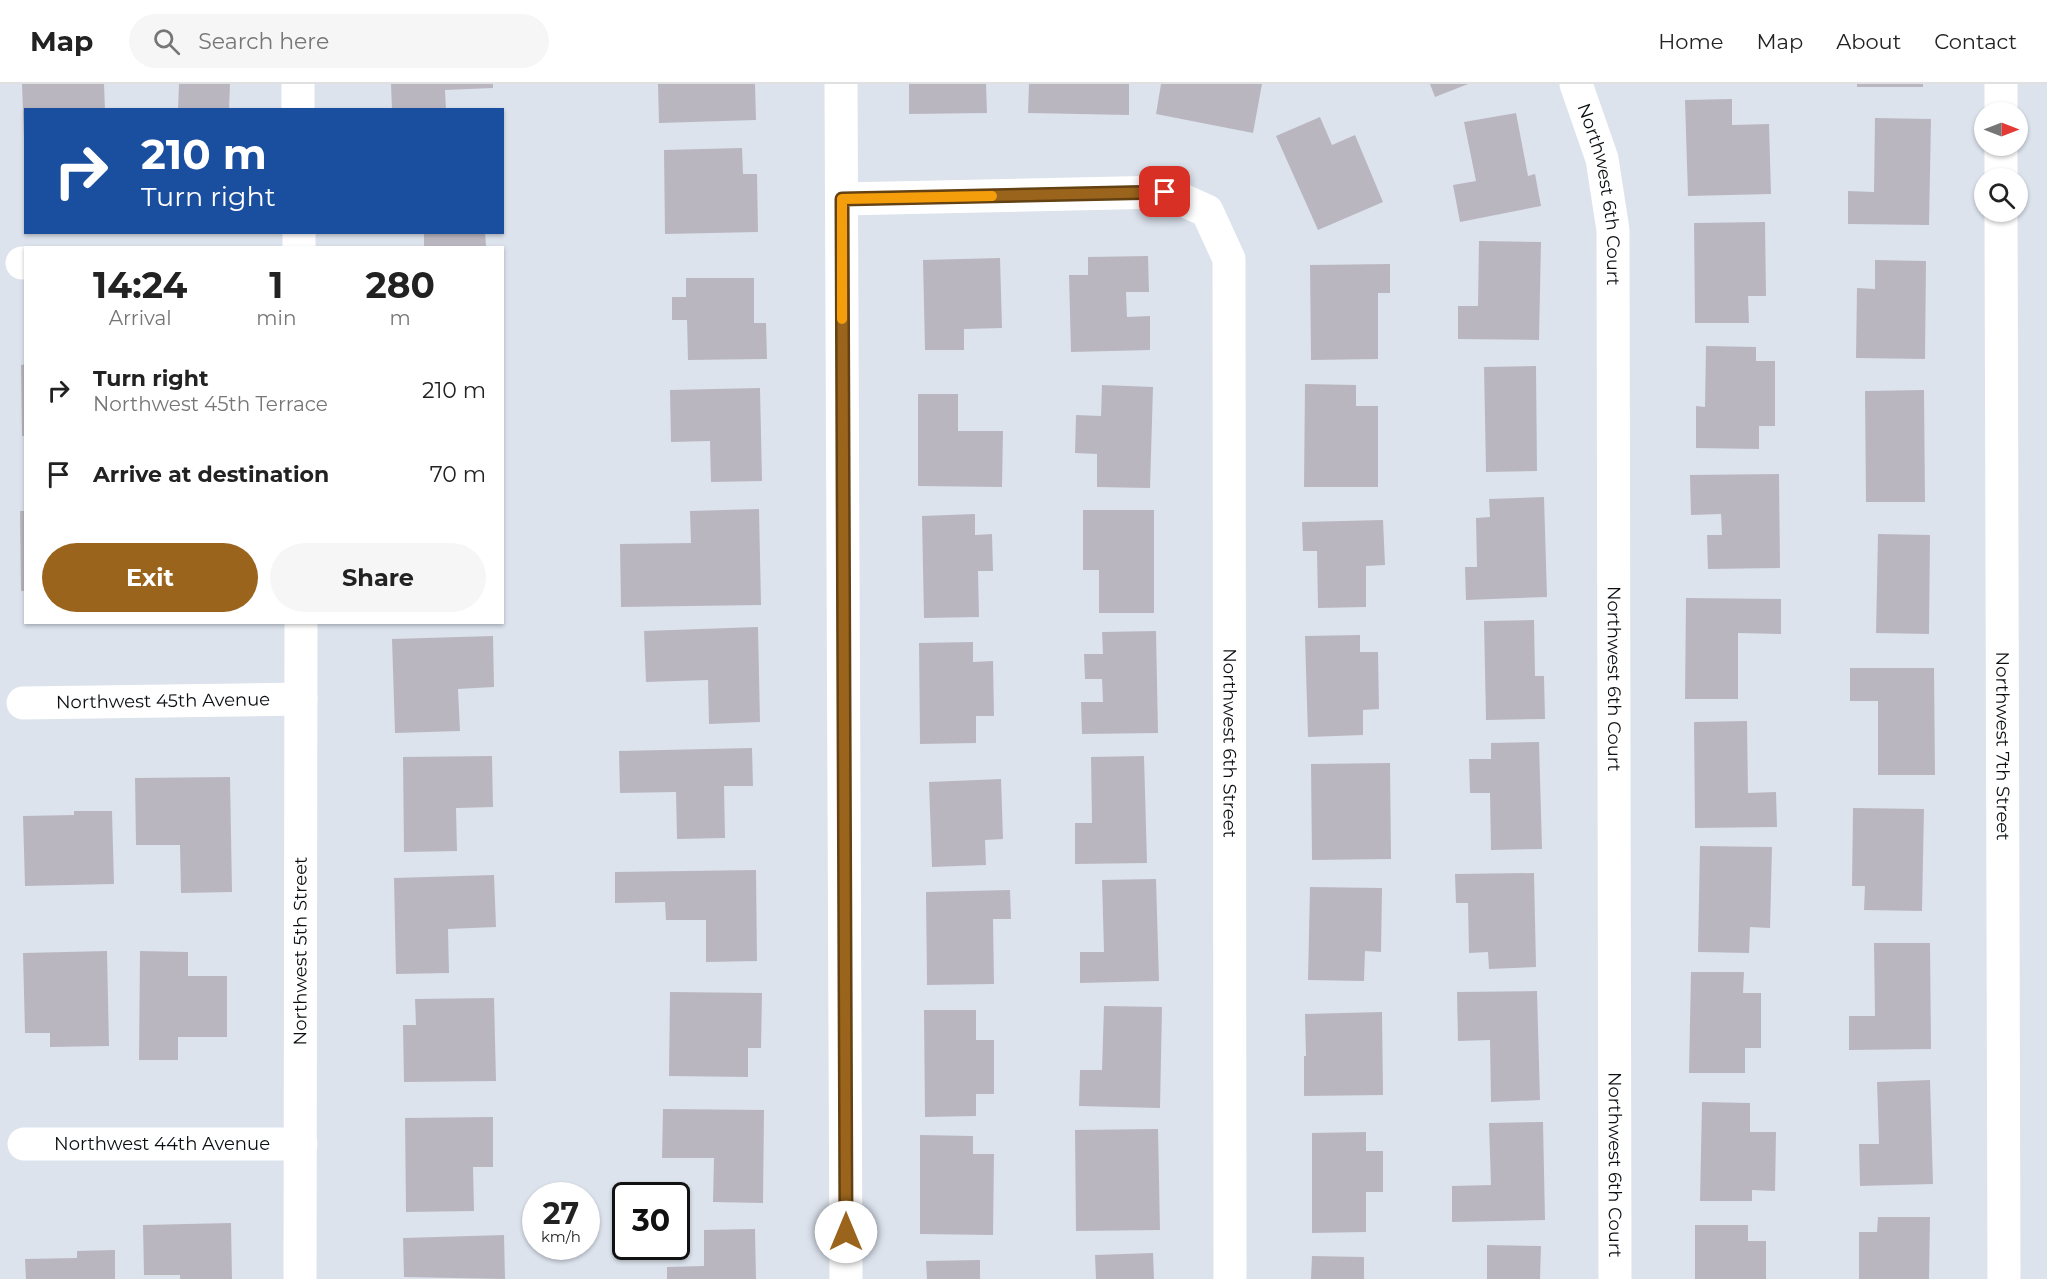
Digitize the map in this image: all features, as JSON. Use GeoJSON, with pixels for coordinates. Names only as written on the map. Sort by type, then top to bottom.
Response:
{"type":"FeatureCollection","features":[{"type":"Feature","properties":{"kind":"street"},"geometry":{"type":"LineString","coordinates":[[298,84],[298,108]]}},
{"type":"Feature","properties":{"kind":"street"},"geometry":{"type":"LineString","coordinates":[[841,84],[846,1279]]}},
{"type":"Feature","properties":{"kind":"street","name":"Northwest 6th Court"},"geometry":{"type":"LineString","coordinates":[[1576,84],[1602,159],[1613,230],[1615,1279]]}},
{"type":"Feature","properties":{"kind":"street"},"geometry":{"type":"LineString","coordinates":[[2001,84],[2001,102]]}},
{"type":"Feature","properties":{"kind":"street","name":"Northwest 6th Street"},"geometry":{"type":"LineString","coordinates":[[842,199],[1165,192],[1207,211],[1229,259],[1230,1279]]}},
{"type":"Feature","properties":{"kind":"street","name":"Northwest 7th Street"},"geometry":{"type":"LineString","coordinates":[[2001,222],[2004,1279]]}},
{"type":"Feature","properties":{"kind":"street","name":"Northwest 5th Street"},"geometry":{"type":"LineString","coordinates":[[300,1279],[301,624]]}},
{"type":"Feature","properties":{"kind":"street","name":"Northwest 45th Avenue"},"geometry":{"type":"LineString","coordinates":[[23,703],[301,699]]}},
{"type":"Feature","properties":{"kind":"street","name":"Northwest 44th Avenue"},"geometry":{"type":"LineString","coordinates":[[24,1144],[301,1144]]}},
{"type":"Feature","properties":{"kind":"building"},"geometry":{"type":"Polygon","coordinates":[[[22,84],[104,84],[105,108],[24,108],[24,139],[22,84]]]}},
{"type":"Feature","properties":{"kind":"building"},"geometry":{"type":"Polygon","coordinates":[[[179,84],[230,84],[229,108],[178,108],[179,84]]]}},
{"type":"Feature","properties":{"kind":"building"},"geometry":{"type":"Polygon","coordinates":[[[391,84],[493,84],[493,88],[445,90],[446,108],[392,108],[391,84]]]}},
{"type":"Feature","properties":{"kind":"building"},"geometry":{"type":"Polygon","coordinates":[[[658,84],[755,84],[756,120],[659,123],[658,84]]]}},
{"type":"Feature","properties":{"kind":"building"},"geometry":{"type":"Polygon","coordinates":[[[909,84],[986,84],[987,113],[909,114],[909,84]]]}},
{"type":"Feature","properties":{"kind":"building"},"geometry":{"type":"Polygon","coordinates":[[[1029,84],[1129,84],[1129,115],[1028,113],[1029,84]]]}},
{"type":"Feature","properties":{"kind":"building"},"geometry":{"type":"Polygon","coordinates":[[[1161,84],[1262,84],[1253,133],[1156,114],[1161,84]]]}},
{"type":"Feature","properties":{"kind":"building"},"geometry":{"type":"Polygon","coordinates":[[[1430,84],[1468,84],[1435,97],[1430,84]]]}},
{"type":"Feature","properties":{"kind":"building"},"geometry":{"type":"Polygon","coordinates":[[[1857,84],[1923,84],[1923,87],[1857,87],[1857,84]]]}},
{"type":"Feature","properties":{"kind":"building"},"geometry":{"type":"Polygon","coordinates":[[[1732,99],[1732,125],[1769,124],[1771,194],[1688,196],[1685,100],[1732,99]]]}},
{"type":"Feature","properties":{"kind":"building"},"geometry":{"type":"Polygon","coordinates":[[[1516,113],[1528,176],[1535,174],[1541,206],[1460,222],[1453,185],[1476,181],[1464,122],[1516,113]]]}},
{"type":"Feature","properties":{"kind":"building"},"geometry":{"type":"Polygon","coordinates":[[[1320,117],[1332,145],[1355,135],[1383,202],[1318,230],[1276,136],[1320,117]]]}},
{"type":"Feature","properties":{"kind":"building"},"geometry":{"type":"Polygon","coordinates":[[[1875,118],[1931,119],[1929,225],[1848,224],[1848,191],[1874,192],[1875,118]]]}},
{"type":"Feature","properties":{"kind":"building"},"geometry":{"type":"Polygon","coordinates":[[[742,148],[743,174],[757,174],[758,232],[665,234],[664,150],[742,148]]]}},
{"type":"Feature","properties":{"kind":"building"},"geometry":{"type":"Polygon","coordinates":[[[1765,222],[1766,296],[1748,296],[1749,323],[1695,323],[1694,223],[1765,222]]]}},
{"type":"Feature","properties":{"kind":"building"},"geometry":{"type":"Polygon","coordinates":[[[424,234],[485,234],[486,246],[424,246],[424,234]]]}},
{"type":"Feature","properties":{"kind":"building"},"geometry":{"type":"Polygon","coordinates":[[[1479,241],[1541,242],[1539,340],[1458,339],[1458,306],[1478,306],[1479,241]]]}},
{"type":"Feature","properties":{"kind":"building"},"geometry":{"type":"Polygon","coordinates":[[[1148,256],[1149,292],[1126,292],[1127,317],[1150,316],[1150,350],[1071,352],[1069,275],[1088,275],[1088,257],[1148,256]]]}},
{"type":"Feature","properties":{"kind":"building"},"geometry":{"type":"Polygon","coordinates":[[[1000,258],[1002,328],[964,329],[964,350],[925,350],[923,260],[1000,258]]]}},
{"type":"Feature","properties":{"kind":"building"},"geometry":{"type":"Polygon","coordinates":[[[1875,260],[1926,261],[1925,359],[1856,358],[1857,288],[1875,289],[1875,260]]]}},
{"type":"Feature","properties":{"kind":"building"},"geometry":{"type":"Polygon","coordinates":[[[1390,264],[1390,293],[1378,293],[1378,359],[1311,360],[1310,265],[1390,264]]]}},
{"type":"Feature","properties":{"kind":"building"},"geometry":{"type":"Polygon","coordinates":[[[686,278],[754,278],[754,323],[766,323],[767,359],[688,360],[687,320],[672,320],[672,297],[686,297],[686,278]]]}},
{"type":"Feature","properties":{"kind":"building"},"geometry":{"type":"Polygon","coordinates":[[[1706,346],[1756,347],[1756,361],[1775,361],[1775,426],[1759,426],[1759,449],[1696,448],[1696,406],[1705,407],[1706,346]]]}},
{"type":"Feature","properties":{"kind":"building"},"geometry":{"type":"Polygon","coordinates":[[[24,364],[24,436],[22,436],[21,365],[24,364]]]}},
{"type":"Feature","properties":{"kind":"building"},"geometry":{"type":"Polygon","coordinates":[[[1536,366],[1537,471],[1486,472],[1484,367],[1536,366]]]}},
{"type":"Feature","properties":{"kind":"building"},"geometry":{"type":"Polygon","coordinates":[[[1305,384],[1356,385],[1356,406],[1378,406],[1378,487],[1304,487],[1305,384]]]}},
{"type":"Feature","properties":{"kind":"building"},"geometry":{"type":"Polygon","coordinates":[[[1102,385],[1153,387],[1150,488],[1097,487],[1097,454],[1075,453],[1076,415],[1101,416],[1102,385]]]}},
{"type":"Feature","properties":{"kind":"building"},"geometry":{"type":"Polygon","coordinates":[[[760,388],[762,481],[711,482],[710,441],[671,442],[670,390],[760,388]]]}},
{"type":"Feature","properties":{"kind":"building"},"geometry":{"type":"Polygon","coordinates":[[[1924,390],[1925,502],[1866,502],[1865,391],[1924,390]]]}},
{"type":"Feature","properties":{"kind":"building"},"geometry":{"type":"Polygon","coordinates":[[[918,394],[958,394],[958,431],[1003,431],[1002,487],[918,486],[918,394]]]}},
{"type":"Feature","properties":{"kind":"building"},"geometry":{"type":"Polygon","coordinates":[[[1779,474],[1780,568],[1708,569],[1707,535],[1722,535],[1721,514],[1691,515],[1690,475],[1779,474]]]}},
{"type":"Feature","properties":{"kind":"building"},"geometry":{"type":"Polygon","coordinates":[[[1544,497],[1547,597],[1466,600],[1465,567],[1477,567],[1476,518],[1490,517],[1489,499],[1544,497]]]}},
{"type":"Feature","properties":{"kind":"building"},"geometry":{"type":"Polygon","coordinates":[[[759,509],[761,605],[621,607],[620,544],[691,543],[690,511],[759,509]]]}},
{"type":"Feature","properties":{"kind":"building"},"geometry":{"type":"Polygon","coordinates":[[[1083,510],[1154,510],[1154,613],[1099,613],[1099,570],[1083,570],[1083,510]]]}},
{"type":"Feature","properties":{"kind":"building"},"geometry":{"type":"Polygon","coordinates":[[[20,511],[24,511],[24,591],[21,591],[20,511]]]}},
{"type":"Feature","properties":{"kind":"building"},"geometry":{"type":"Polygon","coordinates":[[[975,514],[975,535],[992,534],[993,571],[978,571],[979,617],[924,618],[922,516],[975,514]]]}},
{"type":"Feature","properties":{"kind":"building"},"geometry":{"type":"Polygon","coordinates":[[[1383,520],[1385,565],[1366,566],[1366,607],[1318,608],[1317,551],[1303,551],[1302,522],[1383,520]]]}},
{"type":"Feature","properties":{"kind":"building"},"geometry":{"type":"Polygon","coordinates":[[[1878,534],[1930,535],[1929,634],[1876,633],[1878,534]]]}},
{"type":"Feature","properties":{"kind":"building"},"geometry":{"type":"Polygon","coordinates":[[[1686,598],[1781,599],[1781,634],[1738,633],[1738,699],[1685,699],[1686,598]]]}},
{"type":"Feature","properties":{"kind":"building"},"geometry":{"type":"Polygon","coordinates":[[[1534,620],[1535,676],[1544,676],[1545,719],[1486,720],[1484,621],[1534,620]]]}},
{"type":"Feature","properties":{"kind":"building"},"geometry":{"type":"Polygon","coordinates":[[[758,627],[760,722],[709,724],[708,680],[646,682],[644,631],[758,627]]]}},
{"type":"Feature","properties":{"kind":"building"},"geometry":{"type":"Polygon","coordinates":[[[1156,631],[1158,733],[1082,734],[1081,702],[1103,702],[1102,679],[1085,679],[1084,654],[1103,654],[1102,632],[1156,631]]]}},
{"type":"Feature","properties":{"kind":"building"},"geometry":{"type":"Polygon","coordinates":[[[1360,635],[1360,652],[1378,652],[1379,709],[1363,710],[1363,735],[1308,737],[1305,636],[1360,635]]]}},
{"type":"Feature","properties":{"kind":"building"},"geometry":{"type":"Polygon","coordinates":[[[493,636],[494,687],[458,689],[460,731],[395,733],[392,639],[493,636]]]}},
{"type":"Feature","properties":{"kind":"building"},"geometry":{"type":"Polygon","coordinates":[[[973,642],[973,662],[993,661],[994,716],[976,716],[976,743],[920,744],[919,643],[973,642]]]}},
{"type":"Feature","properties":{"kind":"building"},"geometry":{"type":"Polygon","coordinates":[[[1850,668],[1934,668],[1935,775],[1878,775],[1878,701],[1850,701],[1850,668]]]}},
{"type":"Feature","properties":{"kind":"building"},"geometry":{"type":"Polygon","coordinates":[[[1747,721],[1748,793],[1776,792],[1777,827],[1695,828],[1694,722],[1747,721]]]}},
{"type":"Feature","properties":{"kind":"building"},"geometry":{"type":"Polygon","coordinates":[[[1539,742],[1542,849],[1491,850],[1490,793],[1470,793],[1469,759],[1491,759],[1491,743],[1539,742]]]}},
{"type":"Feature","properties":{"kind":"building"},"geometry":{"type":"Polygon","coordinates":[[[752,748],[753,786],[724,786],[725,838],[677,839],[676,792],[620,793],[619,751],[752,748]]]}},
{"type":"Feature","properties":{"kind":"building"},"geometry":{"type":"Polygon","coordinates":[[[492,756],[493,807],[456,808],[457,851],[404,852],[403,757],[492,756]]]}},
{"type":"Feature","properties":{"kind":"building"},"geometry":{"type":"Polygon","coordinates":[[[1144,756],[1147,863],[1075,864],[1075,823],[1092,823],[1091,757],[1144,756]]]}},
{"type":"Feature","properties":{"kind":"building"},"geometry":{"type":"Polygon","coordinates":[[[1390,763],[1391,859],[1312,860],[1311,764],[1390,763]]]}},
{"type":"Feature","properties":{"kind":"building"},"geometry":{"type":"Polygon","coordinates":[[[230,777],[232,892],[181,893],[180,845],[136,845],[135,778],[230,777]]]}},
{"type":"Feature","properties":{"kind":"building"},"geometry":{"type":"Polygon","coordinates":[[[1001,779],[1003,839],[985,840],[986,865],[932,867],[929,782],[1001,779]]]}},
{"type":"Feature","properties":{"kind":"building"},"geometry":{"type":"Polygon","coordinates":[[[1853,808],[1924,809],[1922,911],[1864,910],[1865,886],[1852,886],[1853,808]]]}},
{"type":"Feature","properties":{"kind":"building"},"geometry":{"type":"Polygon","coordinates":[[[74,811],[112,811],[114,884],[25,886],[23,816],[74,815],[74,811]]]}},
{"type":"Feature","properties":{"kind":"building"},"geometry":{"type":"Polygon","coordinates":[[[1700,846],[1772,847],[1770,928],[1750,927],[1749,953],[1698,952],[1700,846]]]}},
{"type":"Feature","properties":{"kind":"building"},"geometry":{"type":"Polygon","coordinates":[[[756,870],[757,961],[706,962],[706,920],[666,920],[665,902],[615,903],[615,872],[756,870]]]}},
{"type":"Feature","properties":{"kind":"building"},"geometry":{"type":"Polygon","coordinates":[[[1534,873],[1536,967],[1489,969],[1488,952],[1469,953],[1468,903],[1456,903],[1455,874],[1534,873]]]}},
{"type":"Feature","properties":{"kind":"building"},"geometry":{"type":"Polygon","coordinates":[[[494,875],[496,927],[448,929],[449,973],[396,974],[394,878],[494,875]]]}},
{"type":"Feature","properties":{"kind":"building"},"geometry":{"type":"Polygon","coordinates":[[[1156,879],[1159,981],[1080,983],[1080,952],[1104,952],[1102,880],[1156,879]]]}},
{"type":"Feature","properties":{"kind":"building"},"geometry":{"type":"Polygon","coordinates":[[[1310,887],[1382,888],[1381,952],[1365,951],[1364,981],[1308,980],[1310,887]]]}},
{"type":"Feature","properties":{"kind":"building"},"geometry":{"type":"Polygon","coordinates":[[[1010,890],[1011,919],[993,919],[994,984],[927,985],[926,892],[1010,890]]]}},
{"type":"Feature","properties":{"kind":"building"},"geometry":{"type":"Polygon","coordinates":[[[1874,943],[1930,943],[1931,1049],[1849,1050],[1849,1016],[1875,1016],[1874,943]]]}},
{"type":"Feature","properties":{"kind":"building"},"geometry":{"type":"Polygon","coordinates":[[[107,951],[109,1046],[50,1047],[50,1033],[25,1033],[23,953],[107,951]]]}},
{"type":"Feature","properties":{"kind":"building"},"geometry":{"type":"Polygon","coordinates":[[[140,951],[188,952],[188,976],[227,976],[227,1037],[178,1037],[178,1060],[139,1060],[140,951]]]}},
{"type":"Feature","properties":{"kind":"building"},"geometry":{"type":"Polygon","coordinates":[[[1691,972],[1744,972],[1743,993],[1761,993],[1761,1048],[1745,1048],[1745,1073],[1689,1073],[1691,972]]]}},
{"type":"Feature","properties":{"kind":"building"},"geometry":{"type":"Polygon","coordinates":[[[1537,991],[1540,1100],[1491,1102],[1490,1040],[1458,1041],[1457,992],[1537,991]]]}},
{"type":"Feature","properties":{"kind":"building"},"geometry":{"type":"Polygon","coordinates":[[[670,992],[762,993],[761,1048],[748,1048],[748,1077],[669,1076],[670,992]]]}},
{"type":"Feature","properties":{"kind":"building"},"geometry":{"type":"Polygon","coordinates":[[[494,998],[496,1081],[404,1082],[403,1025],[416,1025],[415,999],[494,998]]]}},
{"type":"Feature","properties":{"kind":"building"},"geometry":{"type":"Polygon","coordinates":[[[1104,1006],[1162,1007],[1160,1108],[1079,1106],[1080,1070],[1102,1070],[1104,1006]]]}},
{"type":"Feature","properties":{"kind":"building"},"geometry":{"type":"Polygon","coordinates":[[[924,1010],[976,1010],[976,1040],[994,1040],[994,1094],[976,1094],[976,1116],[925,1117],[924,1010]]]}},
{"type":"Feature","properties":{"kind":"building"},"geometry":{"type":"Polygon","coordinates":[[[1382,1012],[1383,1095],[1304,1096],[1305,1014],[1382,1012]]]}},
{"type":"Feature","properties":{"kind":"building"},"geometry":{"type":"Polygon","coordinates":[[[1930,1080],[1933,1184],[1860,1186],[1859,1144],[1879,1144],[1877,1082],[1930,1080]]]}},
{"type":"Feature","properties":{"kind":"building"},"geometry":{"type":"Polygon","coordinates":[[[1702,1102],[1750,1103],[1750,1132],[1776,1132],[1775,1191],[1752,1190],[1752,1201],[1700,1201],[1702,1102]]]}},
{"type":"Feature","properties":{"kind":"building"},"geometry":{"type":"Polygon","coordinates":[[[663,1109],[764,1110],[763,1203],[713,1202],[714,1158],[662,1158],[663,1109]]]}},
{"type":"Feature","properties":{"kind":"building"},"geometry":{"type":"Polygon","coordinates":[[[493,1117],[493,1167],[473,1167],[474,1211],[406,1212],[405,1118],[493,1117]]]}},
{"type":"Feature","properties":{"kind":"building"},"geometry":{"type":"Polygon","coordinates":[[[1543,1122],[1545,1220],[1452,1222],[1452,1186],[1491,1185],[1489,1123],[1543,1122]]]}},
{"type":"Feature","properties":{"kind":"building"},"geometry":{"type":"Polygon","coordinates":[[[1158,1129],[1160,1230],[1076,1231],[1075,1130],[1158,1129]]]}},
{"type":"Feature","properties":{"kind":"building"},"geometry":{"type":"Polygon","coordinates":[[[1366,1132],[1366,1151],[1383,1151],[1383,1192],[1366,1192],[1366,1232],[1312,1233],[1312,1133],[1366,1132]]]}},
{"type":"Feature","properties":{"kind":"building"},"geometry":{"type":"Polygon","coordinates":[[[920,1135],[973,1136],[973,1154],[994,1154],[993,1235],[920,1234],[920,1135]]]}},
{"type":"Feature","properties":{"kind":"building"},"geometry":{"type":"Polygon","coordinates":[[[1878,1217],[1930,1217],[1929,1279],[1859,1279],[1859,1232],[1877,1232],[1878,1217]]]}},
{"type":"Feature","properties":{"kind":"building"},"geometry":{"type":"Polygon","coordinates":[[[231,1223],[232,1279],[180,1279],[180,1275],[144,1275],[143,1225],[231,1223]]]}},
{"type":"Feature","properties":{"kind":"building"},"geometry":{"type":"Polygon","coordinates":[[[1695,1225],[1748,1225],[1748,1241],[1766,1241],[1766,1279],[1695,1279],[1695,1225]]]}},
{"type":"Feature","properties":{"kind":"building"},"geometry":{"type":"Polygon","coordinates":[[[755,1229],[756,1279],[667,1279],[667,1267],[704,1266],[704,1230],[755,1229]]]}},
{"type":"Feature","properties":{"kind":"building"},"geometry":{"type":"Polygon","coordinates":[[[504,1235],[505,1279],[404,1277],[403,1238],[504,1235]]]}},
{"type":"Feature","properties":{"kind":"building"},"geometry":{"type":"Polygon","coordinates":[[[1487,1245],[1541,1246],[1540,1279],[1487,1279],[1487,1245]]]}},
{"type":"Feature","properties":{"kind":"building"},"geometry":{"type":"Polygon","coordinates":[[[115,1250],[115,1279],[26,1279],[25,1259],[77,1258],[77,1251],[115,1250]]]}},
{"type":"Feature","properties":{"kind":"building"},"geometry":{"type":"Polygon","coordinates":[[[1153,1253],[1154,1279],[1096,1279],[1095,1255],[1153,1253]]]}},
{"type":"Feature","properties":{"kind":"building"},"geometry":{"type":"Polygon","coordinates":[[[1312,1256],[1364,1257],[1364,1279],[1311,1279],[1312,1256]]]}},
{"type":"Feature","properties":{"kind":"building"},"geometry":{"type":"Polygon","coordinates":[[[980,1260],[980,1279],[927,1279],[926,1261],[980,1260]]]}},
{"type":"Feature","properties":{"kind":"slow traffic"},"geometry":{"type":"LineString","coordinates":[[842,319],[842,199],[992,196]]}},
{"type":"Feature","properties":{"kind":"route"},"geometry":{"type":"LineString","coordinates":[[846,1232],[842,199],[1165,192]]}}]}
